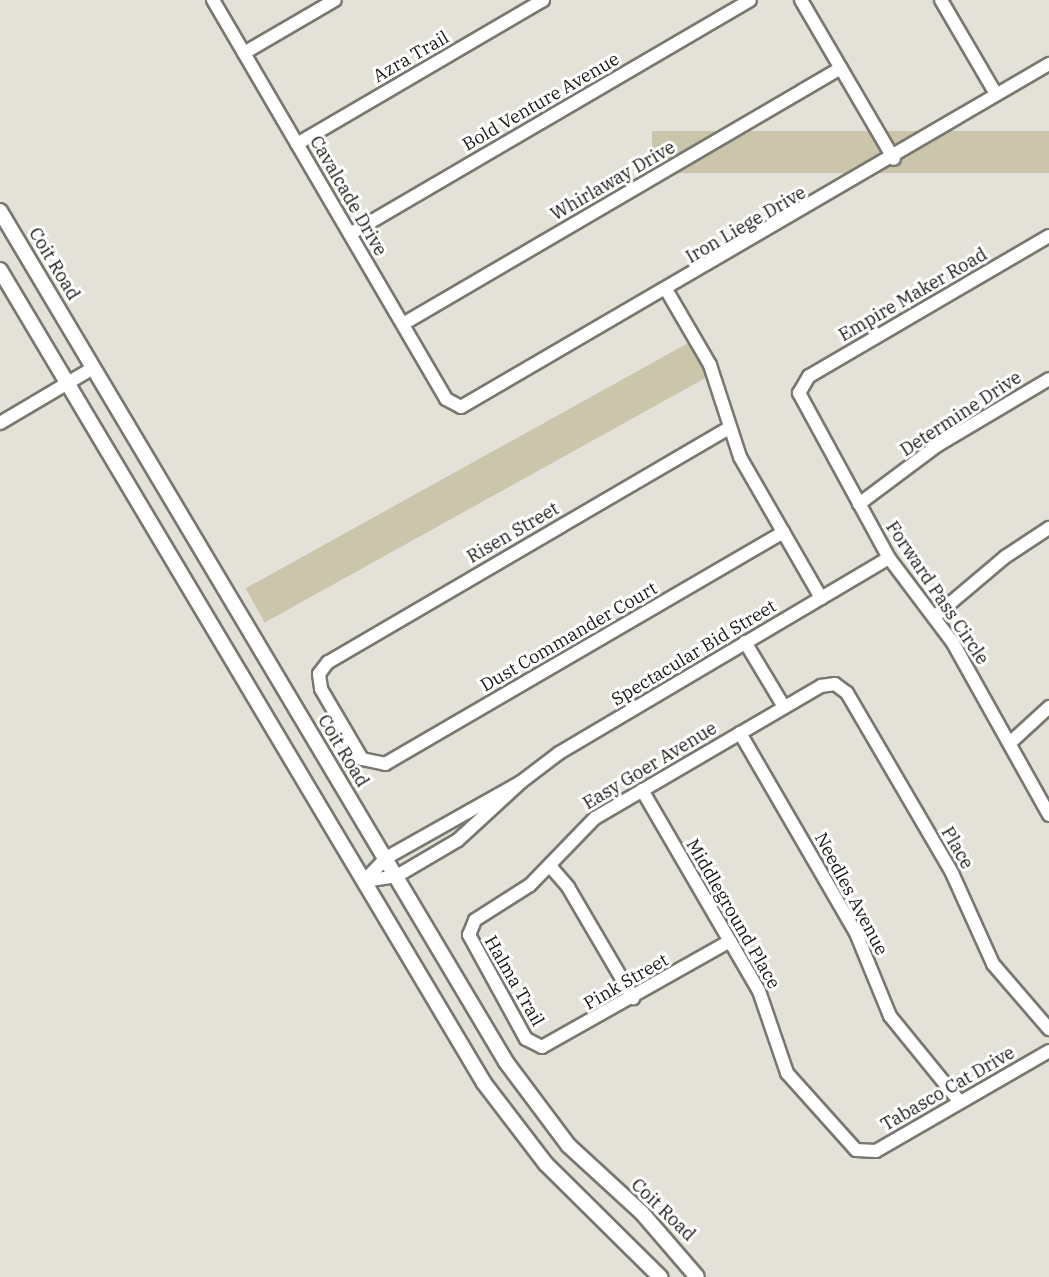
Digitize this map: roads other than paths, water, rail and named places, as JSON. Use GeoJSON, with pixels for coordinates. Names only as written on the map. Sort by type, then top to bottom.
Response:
{"type":"FeatureCollection","features":[{"type":"Feature","properties":{"kind":"main road","name":"Coit Road"},"geometry":{"type":"LineString","coordinates":[[0,211],[539,1109],[697,1277]]}},
{"type":"Feature","properties":{"kind":"main road"},"geometry":{"type":"LineString","coordinates":[[0,270],[364,881],[514,1126],[660,1277]]}},
{"type":"Feature","properties":{"kind":"street","name":"Cavalcade Drive"},"geometry":{"type":"LineString","coordinates":[[213,0],[403,324],[456,406]]}},
{"type":"Feature","properties":{"kind":"street"},"geometry":{"type":"LineString","coordinates":[[244,53],[335,0]]}},
{"type":"Feature","properties":{"kind":"street","name":"Azra Trail"},"geometry":{"type":"LineString","coordinates":[[297,144],[542,0]]}},
{"type":"Feature","properties":{"kind":"street","name":"Bold Venture Avenue"},"geometry":{"type":"LineString","coordinates":[[350,234],[750,0]]}},
{"type":"Feature","properties":{"kind":"street"},"geometry":{"type":"LineString","coordinates":[[801,0],[894,159]]}},
{"type":"Feature","properties":{"kind":"street"},"geometry":{"type":"LineString","coordinates":[[941,0],[996,94]]}},
{"type":"Feature","properties":{"kind":"street","name":"Iron Liege Drive"},"geometry":{"type":"LineString","coordinates":[[456,406],[472,405],[894,159],[996,94],[1049,64]]}},
{"type":"Feature","properties":{"kind":"street","name":"Whirlaway Drive"},"geometry":{"type":"LineString","coordinates":[[403,324],[841,68]]}},
{"type":"Feature","properties":{"kind":"street","name":"Empire Maker Road"},"geometry":{"type":"LineString","coordinates":[[800,389],[809,376],[1049,236]]}},
{"type":"Feature","properties":{"kind":"street"},"geometry":{"type":"LineString","coordinates":[[667,292],[710,365],[729,428],[821,598]]}},
{"type":"Feature","properties":{"kind":"street"},"geometry":{"type":"LineString","coordinates":[[0,423],[93,368]]}},
{"type":"Feature","properties":{"kind":"street","name":"Determine Drive"},"geometry":{"type":"LineString","coordinates":[[859,504],[937,446],[1049,379]]}},
{"type":"Feature","properties":{"kind":"street","name":"Forward Pass Circle"},"geometry":{"type":"LineString","coordinates":[[800,389],[802,404],[889,558],[934,617],[1011,742],[1049,815]]}},
{"type":"Feature","properties":{"kind":"street","name":"Risen Street"},"geometry":{"type":"LineString","coordinates":[[370,764],[321,690],[319,674],[328,662],[729,428]]}},
{"type":"Feature","properties":{"kind":"street"},"geometry":{"type":"LineString","coordinates":[[934,617],[996,563],[1049,528]]}},
{"type":"Feature","properties":{"kind":"street","name":"Dust Commander Court"},"geometry":{"type":"LineString","coordinates":[[370,764],[386,763],[783,532]]}},
{"type":"Feature","properties":{"kind":"street","name":"Spectacular Bid Street"},"geometry":{"type":"LineString","coordinates":[[364,881],[397,876],[469,832],[521,782],[559,753],[889,558]]}},
{"type":"Feature","properties":{"kind":"street"},"geometry":{"type":"LineString","coordinates":[[746,642],[783,707]]}},
{"type":"Feature","properties":{"kind":"street","name":"Easy Goer Avenue"},"geometry":{"type":"LineString","coordinates":[[469,929],[550,866],[585,825],[783,707],[823,685],[835,684]]}},
{"type":"Feature","properties":{"kind":"street","name":"Place"},"geometry":{"type":"LineString","coordinates":[[835,684],[847,692],[952,873],[993,964],[1049,1029]]}},
{"type":"Feature","properties":{"kind":"street"},"geometry":{"type":"LineString","coordinates":[[1011,742],[1049,707]]}},
{"type":"Feature","properties":{"kind":"street","name":"Needles Avenue"},"geometry":{"type":"LineString","coordinates":[[740,733],[856,933],[890,1016],[960,1102]]}},
{"type":"Feature","properties":{"kind":"street","name":"Spectacular Bid Street"},"geometry":{"type":"LineString","coordinates":[[364,881],[386,858],[521,782]]}},
{"type":"Feature","properties":{"kind":"street","name":"Middleground Place"},"geometry":{"type":"LineString","coordinates":[[642,790],[762,997],[787,1073],[863,1153]]}},
{"type":"Feature","properties":{"kind":"street"},"geometry":{"type":"LineString","coordinates":[[550,866],[568,887],[633,998]]}},
{"type":"Feature","properties":{"kind":"street","name":"Halma Trail"},"geometry":{"type":"LineString","coordinates":[[469,929],[471,944],[526,1039],[537,1046]]}},
{"type":"Feature","properties":{"kind":"street","name":"Pink Street"},"geometry":{"type":"LineString","coordinates":[[537,1046],[552,1045],[730,941]]}},
{"type":"Feature","properties":{"kind":"street","name":"Tabasco Cat Drive"},"geometry":{"type":"LineString","coordinates":[[863,1153],[876,1151],[1049,1051]]}}]}
